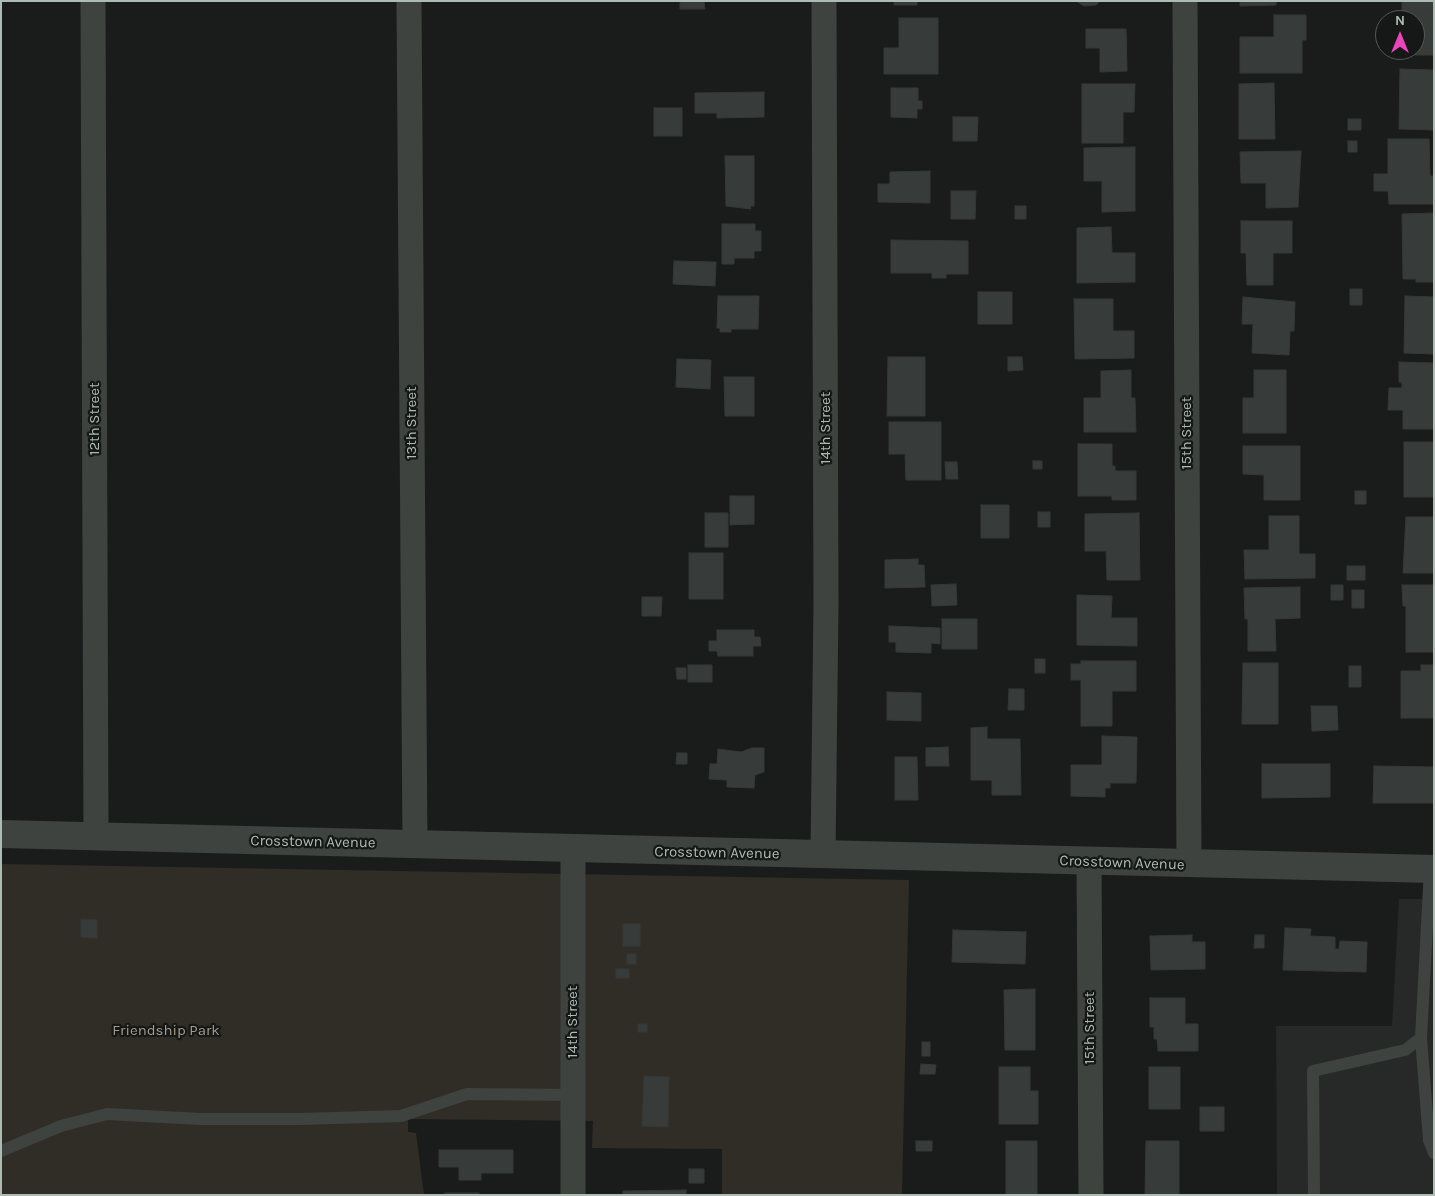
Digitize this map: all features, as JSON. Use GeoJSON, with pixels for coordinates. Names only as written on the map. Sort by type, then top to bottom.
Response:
{"type":"FeatureCollection","features":[{"type":"Feature","properties":{"kind":"street","name":"12th Street"},"geometry":{"type":"LineString","coordinates":[[93,1],[96,836]]}},
{"type":"Feature","properties":{"kind":"street","name":"13th Street"},"geometry":{"type":"LineString","coordinates":[[409,1],[415,845]]}},
{"type":"Feature","properties":{"kind":"street","name":"14th Street"},"geometry":{"type":"LineString","coordinates":[[823,855],[826,602],[824,1]]}},
{"type":"Feature","properties":{"kind":"street","name":"15th Street"},"geometry":{"type":"LineString","coordinates":[[1184,1],[1189,864]]}},
{"type":"Feature","properties":{"kind":"street","name":"Crosstown Avenue"},"geometry":{"type":"LineString","coordinates":[[1,834],[1432,869]]}},
{"type":"Feature","properties":{"kind":"street","name":"14th Street"},"geometry":{"type":"LineString","coordinates":[[573,849],[573,1195]]}},
{"type":"Feature","properties":{"kind":"street","name":"15th Street"},"geometry":{"type":"LineString","coordinates":[[1089,862],[1091,1195]]}},
{"type":"Feature","properties":{"kind":"lane"},"geometry":{"type":"LineString","coordinates":[[1432,869],[1421,1038],[1429,1140],[1434,1152]]}},
{"type":"Feature","properties":{"kind":"lane"},"geometry":{"type":"LineString","coordinates":[[1314,1195],[1313,1071],[1405,1050],[1421,1038]]}},
{"type":"Feature","properties":{"kind":"lane"},"geometry":{"type":"LineString","coordinates":[[1,1151],[61,1126],[107,1114],[200,1119],[301,1119],[401,1116],[467,1094],[573,1095]]}},
{"type":"Feature","properties":{"kind":"shaded area"},"geometry":{"type":"Polygon","coordinates":[[[1399,899],[1434,899],[1434,1195],[1277,1195],[1276,1026],[1392,1026],[1399,899]]]}},
{"type":"Feature","properties":{"kind":"green space","name":"Friendship Park"},"geometry":{"type":"Polygon","coordinates":[[[1,864],[909,880],[902,1195],[722,1195],[722,1149],[592,1148],[593,1121],[408,1119],[408,1132],[416,1133],[424,1195],[1,1195],[1,864]]]}},
{"type":"Feature","properties":{"kind":"building"},"geometry":{"type":"Polygon","coordinates":[[[680,1],[704,1],[705,9],[680,9],[680,1]]]}},
{"type":"Feature","properties":{"kind":"building"},"geometry":{"type":"Polygon","coordinates":[[[894,1],[917,1],[917,5],[894,5],[894,1]]]}},
{"type":"Feature","properties":{"kind":"building"},"geometry":{"type":"Polygon","coordinates":[[[1076,1],[1100,1],[1096,5],[1084,6],[1076,1]]]}},
{"type":"Feature","properties":{"kind":"building"},"geometry":{"type":"Polygon","coordinates":[[[1240,1],[1276,1],[1276,5],[1240,6],[1240,1]]]}},
{"type":"Feature","properties":{"kind":"building"},"geometry":{"type":"Polygon","coordinates":[[[1402,1],[1434,1],[1434,55],[1425,55],[1425,10],[1402,10],[1402,1]]]}},
{"type":"Feature","properties":{"kind":"building"},"geometry":{"type":"Polygon","coordinates":[[[1274,15],[1306,15],[1306,40],[1302,40],[1302,73],[1240,73],[1240,37],[1274,37],[1274,15]]]}},
{"type":"Feature","properties":{"kind":"building"},"geometry":{"type":"Polygon","coordinates":[[[899,18],[938,18],[938,74],[884,74],[884,48],[899,48],[899,18]]]}},
{"type":"Feature","properties":{"kind":"building"},"geometry":{"type":"Polygon","coordinates":[[[1086,29],[1126,29],[1127,71],[1100,72],[1100,48],[1086,48],[1086,29]]]}},
{"type":"Feature","properties":{"kind":"building"},"geometry":{"type":"Polygon","coordinates":[[[1400,69],[1434,70],[1434,130],[1399,129],[1400,69]]]}},
{"type":"Feature","properties":{"kind":"building"},"geometry":{"type":"Polygon","coordinates":[[[1274,83],[1275,139],[1239,139],[1239,84],[1274,83]]]}},
{"type":"Feature","properties":{"kind":"building"},"geometry":{"type":"Polygon","coordinates":[[[1082,84],[1135,84],[1134,112],[1123,112],[1123,143],[1082,143],[1082,84]]]}},
{"type":"Feature","properties":{"kind":"building"},"geometry":{"type":"Polygon","coordinates":[[[891,88],[918,88],[918,101],[922,101],[922,109],[917,109],[917,118],[891,117],[891,88]]]}},
{"type":"Feature","properties":{"kind":"building"},"geometry":{"type":"Polygon","coordinates":[[[764,92],[764,117],[717,118],[717,113],[695,113],[695,93],[764,92]]]}},
{"type":"Feature","properties":{"kind":"building"},"geometry":{"type":"Polygon","coordinates":[[[654,108],[682,108],[682,136],[654,136],[654,108]]]}},
{"type":"Feature","properties":{"kind":"building"},"geometry":{"type":"Polygon","coordinates":[[[953,117],[978,117],[977,141],[953,141],[953,117]]]}},
{"type":"Feature","properties":{"kind":"building"},"geometry":{"type":"Polygon","coordinates":[[[1348,119],[1361,119],[1361,130],[1348,130],[1348,119]]]}},
{"type":"Feature","properties":{"kind":"building"},"geometry":{"type":"Polygon","coordinates":[[[1388,139],[1429,139],[1430,176],[1434,176],[1434,204],[1389,204],[1388,191],[1374,191],[1374,174],[1388,174],[1388,139]]]}},
{"type":"Feature","properties":{"kind":"building"},"geometry":{"type":"Polygon","coordinates":[[[1348,141],[1357,141],[1357,152],[1348,152],[1348,141]]]}},
{"type":"Feature","properties":{"kind":"building"},"geometry":{"type":"Polygon","coordinates":[[[1135,147],[1135,211],[1102,212],[1102,181],[1084,181],[1084,148],[1135,147]]]}},
{"type":"Feature","properties":{"kind":"building"},"geometry":{"type":"Polygon","coordinates":[[[1301,151],[1298,207],[1266,208],[1266,183],[1241,183],[1240,152],[1301,151]]]}},
{"type":"Feature","properties":{"kind":"building"},"geometry":{"type":"Polygon","coordinates":[[[725,156],[754,156],[754,206],[750,206],[751,209],[726,206],[725,156]]]}},
{"type":"Feature","properties":{"kind":"building"},"geometry":{"type":"Polygon","coordinates":[[[930,171],[930,203],[878,202],[878,184],[890,184],[890,172],[930,171]]]}},
{"type":"Feature","properties":{"kind":"building"},"geometry":{"type":"Polygon","coordinates":[[[951,191],[976,191],[975,219],[951,219],[951,191]]]}},
{"type":"Feature","properties":{"kind":"building"},"geometry":{"type":"Polygon","coordinates":[[[1015,206],[1026,206],[1026,219],[1015,219],[1015,206]]]}},
{"type":"Feature","properties":{"kind":"building"},"geometry":{"type":"Polygon","coordinates":[[[1434,213],[1434,282],[1416,282],[1416,279],[1403,279],[1402,214],[1434,213]]]}},
{"type":"Feature","properties":{"kind":"building"},"geometry":{"type":"Polygon","coordinates":[[[1241,221],[1292,221],[1292,253],[1273,253],[1273,285],[1247,285],[1246,253],[1241,253],[1241,221]]]}},
{"type":"Feature","properties":{"kind":"building"},"geometry":{"type":"Polygon","coordinates":[[[722,224],[755,224],[755,231],[761,231],[761,251],[754,251],[754,258],[734,258],[734,264],[722,264],[722,224]]]}},
{"type":"Feature","properties":{"kind":"building"},"geometry":{"type":"Polygon","coordinates":[[[1111,227],[1112,253],[1135,253],[1135,282],[1077,283],[1077,228],[1111,227]]]}},
{"type":"Feature","properties":{"kind":"building"},"geometry":{"type":"Polygon","coordinates":[[[891,240],[968,241],[968,274],[946,274],[946,278],[932,278],[932,273],[891,273],[891,240]]]}},
{"type":"Feature","properties":{"kind":"building"},"geometry":{"type":"Polygon","coordinates":[[[674,261],[716,262],[715,286],[673,284],[674,261]]]}},
{"type":"Feature","properties":{"kind":"building"},"geometry":{"type":"Polygon","coordinates":[[[1350,289],[1362,289],[1362,305],[1350,305],[1350,289]]]}},
{"type":"Feature","properties":{"kind":"building"},"geometry":{"type":"Polygon","coordinates":[[[978,292],[1012,292],[1012,324],[978,324],[978,292]]]}},
{"type":"Feature","properties":{"kind":"building"},"geometry":{"type":"Polygon","coordinates":[[[718,296],[759,296],[758,329],[731,329],[731,332],[720,332],[720,328],[717,328],[718,296]]]}},
{"type":"Feature","properties":{"kind":"building"},"geometry":{"type":"Polygon","coordinates":[[[1405,296],[1434,297],[1434,354],[1404,353],[1405,296]]]}},
{"type":"Feature","properties":{"kind":"building"},"geometry":{"type":"Polygon","coordinates":[[[1243,297],[1295,302],[1294,331],[1290,331],[1289,355],[1252,353],[1253,324],[1242,324],[1243,297]]]}},
{"type":"Feature","properties":{"kind":"building"},"geometry":{"type":"Polygon","coordinates":[[[1074,299],[1113,299],[1113,331],[1134,331],[1134,358],[1075,359],[1074,299]]]}},
{"type":"Feature","properties":{"kind":"building"},"geometry":{"type":"Polygon","coordinates":[[[888,357],[925,357],[925,416],[887,416],[888,357]]]}},
{"type":"Feature","properties":{"kind":"building"},"geometry":{"type":"Polygon","coordinates":[[[1008,357],[1022,357],[1023,370],[1008,371],[1008,357]]]}},
{"type":"Feature","properties":{"kind":"building"},"geometry":{"type":"Polygon","coordinates":[[[677,359],[711,360],[710,389],[676,387],[677,359]]]}},
{"type":"Feature","properties":{"kind":"building"},"geometry":{"type":"Polygon","coordinates":[[[1399,362],[1434,363],[1434,429],[1403,429],[1403,410],[1388,410],[1389,388],[1402,388],[1402,382],[1399,382],[1399,362]]]}},
{"type":"Feature","properties":{"kind":"building"},"geometry":{"type":"Polygon","coordinates":[[[1131,370],[1131,398],[1135,398],[1136,432],[1084,432],[1084,398],[1101,398],[1101,371],[1131,370]]]}},
{"type":"Feature","properties":{"kind":"building"},"geometry":{"type":"Polygon","coordinates":[[[1254,370],[1286,370],[1286,433],[1243,433],[1243,398],[1254,398],[1254,370]]]}},
{"type":"Feature","properties":{"kind":"building"},"geometry":{"type":"Polygon","coordinates":[[[724,377],[754,377],[754,416],[725,416],[724,377]]]}},
{"type":"Feature","properties":{"kind":"building"},"geometry":{"type":"Polygon","coordinates":[[[889,422],[941,422],[941,480],[906,480],[905,454],[889,454],[889,422]]]}},
{"type":"Feature","properties":{"kind":"building"},"geometry":{"type":"Polygon","coordinates":[[[1404,442],[1434,442],[1434,497],[1404,497],[1404,442]]]}},
{"type":"Feature","properties":{"kind":"building"},"geometry":{"type":"Polygon","coordinates":[[[1078,444],[1112,444],[1112,466],[1115,466],[1115,471],[1136,471],[1136,500],[1112,500],[1112,496],[1078,496],[1078,444]]]}},
{"type":"Feature","properties":{"kind":"building"},"geometry":{"type":"Polygon","coordinates":[[[1243,446],[1300,446],[1300,500],[1264,500],[1264,475],[1243,474],[1243,446]]]}},
{"type":"Feature","properties":{"kind":"building"},"geometry":{"type":"Polygon","coordinates":[[[1033,461],[1042,461],[1042,469],[1033,469],[1033,461]]]}},
{"type":"Feature","properties":{"kind":"building"},"geometry":{"type":"Polygon","coordinates":[[[945,462],[957,462],[958,479],[946,479],[945,462]]]}},
{"type":"Feature","properties":{"kind":"building"},"geometry":{"type":"Polygon","coordinates":[[[1355,491],[1366,491],[1366,504],[1355,504],[1355,491]]]}},
{"type":"Feature","properties":{"kind":"building"},"geometry":{"type":"Polygon","coordinates":[[[730,496],[754,496],[754,524],[730,525],[730,496]]]}},
{"type":"Feature","properties":{"kind":"building"},"geometry":{"type":"Polygon","coordinates":[[[981,505],[1009,505],[1009,538],[981,538],[981,505]]]}},
{"type":"Feature","properties":{"kind":"building"},"geometry":{"type":"Polygon","coordinates":[[[1038,512],[1050,512],[1050,527],[1038,527],[1038,512]]]}},
{"type":"Feature","properties":{"kind":"building"},"geometry":{"type":"Polygon","coordinates":[[[705,513],[728,513],[728,547],[705,547],[705,513]]]}},
{"type":"Feature","properties":{"kind":"building"},"geometry":{"type":"Polygon","coordinates":[[[1139,513],[1140,580],[1107,580],[1106,551],[1085,551],[1085,514],[1139,513]]]}},
{"type":"Feature","properties":{"kind":"building"},"geometry":{"type":"Polygon","coordinates":[[[1269,516],[1299,516],[1299,554],[1315,554],[1315,578],[1245,579],[1244,550],[1269,550],[1269,516]]]}},
{"type":"Feature","properties":{"kind":"building"},"geometry":{"type":"Polygon","coordinates":[[[1406,517],[1434,517],[1434,573],[1403,573],[1406,517]]]}},
{"type":"Feature","properties":{"kind":"building"},"geometry":{"type":"Polygon","coordinates":[[[689,553],[723,553],[723,599],[689,599],[689,553]]]}},
{"type":"Feature","properties":{"kind":"building"},"geometry":{"type":"Polygon","coordinates":[[[918,559],[918,565],[924,565],[925,587],[885,588],[885,560],[918,559]]]}},
{"type":"Feature","properties":{"kind":"building"},"geometry":{"type":"Polygon","coordinates":[[[1347,566],[1365,566],[1365,580],[1347,580],[1347,566]]]}},
{"type":"Feature","properties":{"kind":"building"},"geometry":{"type":"Polygon","coordinates":[[[956,584],[957,605],[932,606],[931,585],[956,584]]]}},
{"type":"Feature","properties":{"kind":"building"},"geometry":{"type":"Polygon","coordinates":[[[1331,585],[1343,585],[1343,600],[1331,600],[1331,585]]]}},
{"type":"Feature","properties":{"kind":"building"},"geometry":{"type":"Polygon","coordinates":[[[1402,585],[1434,585],[1434,652],[1406,652],[1406,606],[1403,606],[1402,585]]]}},
{"type":"Feature","properties":{"kind":"building"},"geometry":{"type":"Polygon","coordinates":[[[1300,587],[1300,618],[1275,619],[1276,651],[1248,651],[1248,619],[1245,619],[1244,588],[1300,587]]]}},
{"type":"Feature","properties":{"kind":"building"},"geometry":{"type":"Polygon","coordinates":[[[1352,590],[1364,590],[1364,608],[1352,608],[1352,590]]]}},
{"type":"Feature","properties":{"kind":"building"},"geometry":{"type":"Polygon","coordinates":[[[1077,595],[1112,596],[1111,618],[1137,618],[1137,646],[1077,645],[1077,595]]]}},
{"type":"Feature","properties":{"kind":"building"},"geometry":{"type":"Polygon","coordinates":[[[642,597],[662,597],[661,616],[642,616],[642,597]]]}},
{"type":"Feature","properties":{"kind":"building"},"geometry":{"type":"Polygon","coordinates":[[[942,619],[977,619],[977,649],[942,649],[942,619]]]}},
{"type":"Feature","properties":{"kind":"building"},"geometry":{"type":"Polygon","coordinates":[[[889,626],[940,628],[940,644],[931,643],[931,653],[896,652],[896,642],[889,642],[889,626]]]}},
{"type":"Feature","properties":{"kind":"building"},"geometry":{"type":"Polygon","coordinates":[[[717,630],[754,630],[754,637],[760,637],[761,646],[753,646],[753,656],[718,656],[717,651],[709,651],[709,641],[717,641],[717,630]]]}},
{"type":"Feature","properties":{"kind":"building"},"geometry":{"type":"Polygon","coordinates":[[[1035,659],[1045,659],[1045,673],[1035,673],[1035,659]]]}},
{"type":"Feature","properties":{"kind":"building"},"geometry":{"type":"Polygon","coordinates":[[[1081,661],[1136,661],[1136,691],[1112,691],[1112,726],[1081,726],[1081,680],[1071,680],[1071,664],[1081,664],[1081,661]]]}},
{"type":"Feature","properties":{"kind":"building"},"geometry":{"type":"Polygon","coordinates":[[[1243,663],[1278,663],[1278,724],[1242,724],[1243,663]]]}},
{"type":"Feature","properties":{"kind":"building"},"geometry":{"type":"Polygon","coordinates":[[[688,665],[712,665],[712,682],[688,682],[688,665]]]}},
{"type":"Feature","properties":{"kind":"building"},"geometry":{"type":"Polygon","coordinates":[[[1421,665],[1434,665],[1434,718],[1401,718],[1401,671],[1421,671],[1421,665]]]}},
{"type":"Feature","properties":{"kind":"building"},"geometry":{"type":"Polygon","coordinates":[[[1349,666],[1361,666],[1361,687],[1349,687],[1349,666]]]}},
{"type":"Feature","properties":{"kind":"building"},"geometry":{"type":"Polygon","coordinates":[[[676,668],[686,668],[686,679],[677,679],[676,668]]]}},
{"type":"Feature","properties":{"kind":"building"},"geometry":{"type":"Polygon","coordinates":[[[1009,689],[1024,689],[1024,710],[1008,710],[1009,689]]]}},
{"type":"Feature","properties":{"kind":"building"},"geometry":{"type":"Polygon","coordinates":[[[887,692],[921,693],[921,721],[887,720],[887,692]]]}},
{"type":"Feature","properties":{"kind":"building"},"geometry":{"type":"Polygon","coordinates":[[[1311,706],[1337,706],[1338,730],[1312,731],[1311,706]]]}},
{"type":"Feature","properties":{"kind":"building"},"geometry":{"type":"Polygon","coordinates":[[[987,727],[987,739],[1020,739],[1021,795],[992,795],[992,780],[971,780],[971,728],[987,727]]]}},
{"type":"Feature","properties":{"kind":"building"},"geometry":{"type":"Polygon","coordinates":[[[1102,736],[1137,737],[1136,783],[1110,783],[1110,788],[1105,788],[1105,797],[1071,796],[1071,765],[1102,765],[1102,736]]]}},
{"type":"Feature","properties":{"kind":"building"},"geometry":{"type":"Polygon","coordinates":[[[948,747],[949,766],[926,766],[926,748],[948,747]]]}},
{"type":"Feature","properties":{"kind":"building"},"geometry":{"type":"Polygon","coordinates":[[[752,748],[764,748],[764,772],[755,775],[754,788],[727,787],[727,780],[709,779],[710,764],[717,764],[718,749],[741,752],[752,748]]]}},
{"type":"Feature","properties":{"kind":"building"},"geometry":{"type":"Polygon","coordinates":[[[677,753],[687,753],[687,764],[676,764],[677,753]]]}},
{"type":"Feature","properties":{"kind":"building"},"geometry":{"type":"Polygon","coordinates":[[[895,757],[917,757],[918,800],[895,800],[895,757]]]}},
{"type":"Feature","properties":{"kind":"building"},"geometry":{"type":"Polygon","coordinates":[[[1262,764],[1330,764],[1330,797],[1262,798],[1262,764]]]}},
{"type":"Feature","properties":{"kind":"building"},"geometry":{"type":"Polygon","coordinates":[[[1374,766],[1434,767],[1434,803],[1373,803],[1374,766]]]}},
{"type":"Feature","properties":{"kind":"building"},"geometry":{"type":"Polygon","coordinates":[[[81,919],[97,920],[97,938],[81,937],[81,919]]]}},
{"type":"Feature","properties":{"kind":"building"},"geometry":{"type":"Polygon","coordinates":[[[623,924],[640,924],[640,946],[623,946],[623,924]]]}},
{"type":"Feature","properties":{"kind":"building"},"geometry":{"type":"Polygon","coordinates":[[[1285,928],[1311,929],[1310,936],[1335,937],[1335,949],[1339,949],[1340,941],[1367,942],[1366,972],[1283,970],[1285,928]]]}},
{"type":"Feature","properties":{"kind":"building"},"geometry":{"type":"Polygon","coordinates":[[[953,930],[1026,932],[1025,964],[952,962],[953,930]]]}},
{"type":"Feature","properties":{"kind":"building"},"geometry":{"type":"Polygon","coordinates":[[[1192,935],[1192,942],[1205,942],[1205,969],[1151,970],[1150,936],[1192,935]]]}},
{"type":"Feature","properties":{"kind":"building"},"geometry":{"type":"Polygon","coordinates":[[[1255,935],[1264,935],[1264,948],[1254,948],[1255,935]]]}},
{"type":"Feature","properties":{"kind":"building"},"geometry":{"type":"Polygon","coordinates":[[[627,954],[636,954],[636,964],[627,964],[627,954]]]}},
{"type":"Feature","properties":{"kind":"building"},"geometry":{"type":"Polygon","coordinates":[[[616,969],[629,969],[629,978],[616,978],[616,969]]]}},
{"type":"Feature","properties":{"kind":"building"},"geometry":{"type":"Polygon","coordinates":[[[1035,989],[1035,1050],[1005,1050],[1004,990],[1035,989]]]}},
{"type":"Feature","properties":{"kind":"building"},"geometry":{"type":"Polygon","coordinates":[[[1150,998],[1185,998],[1185,1024],[1198,1024],[1198,1051],[1158,1051],[1157,1039],[1154,1039],[1154,1027],[1150,1027],[1150,998]]]}},
{"type":"Feature","properties":{"kind":"building"},"geometry":{"type":"Polygon","coordinates":[[[638,1024],[647,1024],[647,1032],[638,1032],[638,1024]]]}},
{"type":"Feature","properties":{"kind":"building"},"geometry":{"type":"Polygon","coordinates":[[[922,1042],[930,1042],[930,1056],[922,1056],[922,1042]]]}},
{"type":"Feature","properties":{"kind":"building"},"geometry":{"type":"Polygon","coordinates":[[[921,1064],[936,1065],[935,1074],[920,1074],[921,1064]]]}},
{"type":"Feature","properties":{"kind":"building"},"geometry":{"type":"Polygon","coordinates":[[[999,1067],[1030,1067],[1030,1091],[1038,1091],[1038,1124],[999,1124],[999,1067]]]}},
{"type":"Feature","properties":{"kind":"building"},"geometry":{"type":"Polygon","coordinates":[[[1149,1067],[1180,1067],[1180,1109],[1149,1109],[1149,1067]]]}},
{"type":"Feature","properties":{"kind":"building"},"geometry":{"type":"Polygon","coordinates":[[[644,1076],[669,1077],[668,1127],[642,1126],[644,1076]]]}},
{"type":"Feature","properties":{"kind":"building"},"geometry":{"type":"Polygon","coordinates":[[[1200,1107],[1224,1107],[1224,1131],[1200,1131],[1200,1107]]]}},
{"type":"Feature","properties":{"kind":"building"},"geometry":{"type":"Polygon","coordinates":[[[916,1141],[932,1141],[932,1151],[916,1151],[916,1141]]]}},
{"type":"Feature","properties":{"kind":"building"},"geometry":{"type":"Polygon","coordinates":[[[1006,1141],[1037,1141],[1037,1195],[1006,1195],[1006,1141]]]}},
{"type":"Feature","properties":{"kind":"building"},"geometry":{"type":"Polygon","coordinates":[[[1146,1141],[1179,1141],[1179,1195],[1145,1195],[1146,1141]]]}},
{"type":"Feature","properties":{"kind":"building"},"geometry":{"type":"Polygon","coordinates":[[[439,1150],[513,1150],[513,1173],[481,1173],[481,1180],[459,1180],[459,1167],[439,1167],[439,1150]]]}},
{"type":"Feature","properties":{"kind":"building"},"geometry":{"type":"Polygon","coordinates":[[[689,1169],[704,1169],[704,1183],[689,1183],[689,1169]]]}},
{"type":"Feature","properties":{"kind":"building"},"geometry":{"type":"Polygon","coordinates":[[[686,1190],[686,1195],[623,1195],[623,1191],[686,1190]]]}},
{"type":"Feature","properties":{"kind":"building"},"geometry":{"type":"Polygon","coordinates":[[[445,1193],[479,1193],[479,1195],[445,1195],[445,1193]]]}}]}
